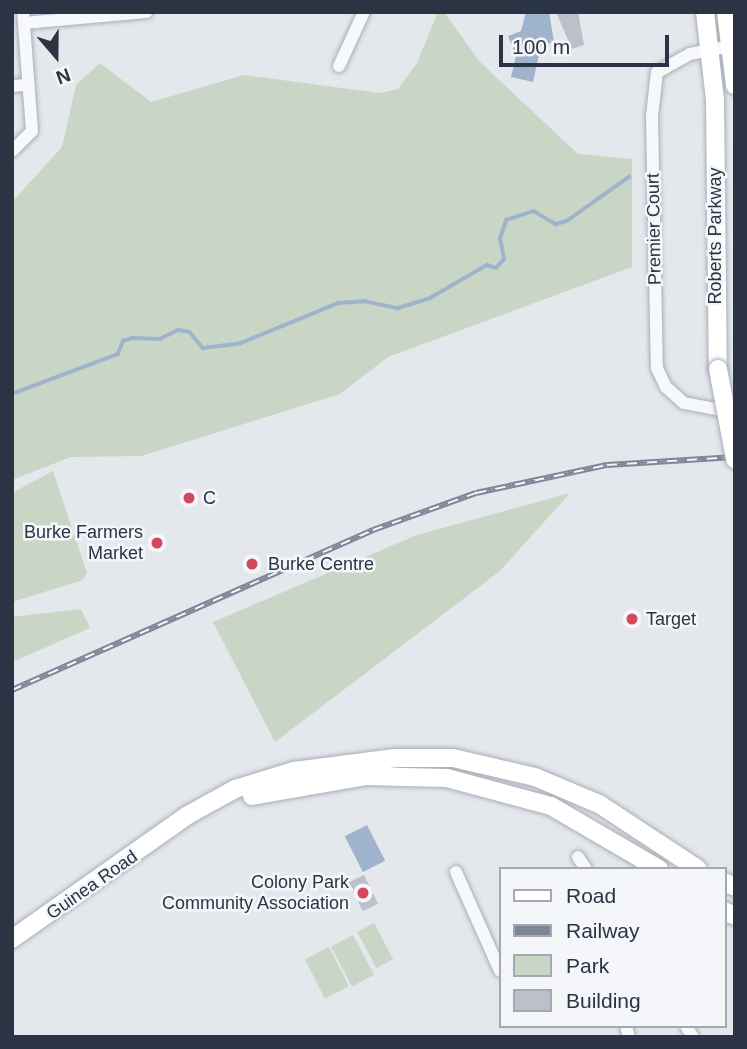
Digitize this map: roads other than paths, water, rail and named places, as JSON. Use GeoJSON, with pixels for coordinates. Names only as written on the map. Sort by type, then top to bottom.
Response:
{"type":"FeatureCollection","features":[{"type":"Feature","properties":{"kind":"main road","name":"Roberts Parkway"},"geometry":{"type":"LineString","coordinates":[[705,12],[715,100],[718,369],[735,459]]}},
{"type":"Feature","properties":{"kind":"main road"},"geometry":{"type":"LineString","coordinates":[[726,12],[735,85]]}},
{"type":"Feature","properties":{"kind":"main road"},"geometry":{"type":"LineString","coordinates":[[238,795],[327,766],[453,758],[506,768],[599,804],[695,867]]}},
{"type":"Feature","properties":{"kind":"main road"},"geometry":{"type":"LineString","coordinates":[[238,795],[365,776],[447,778],[551,806],[655,867]]}},
{"type":"Feature","properties":{"kind":"main road","name":"Guinea Road"},"geometry":{"type":"LineString","coordinates":[[12,939],[172,829],[238,795]]}},
{"type":"Feature","properties":{"kind":"street"},"geometry":{"type":"LineString","coordinates":[[12,151],[32,131],[23,18],[147,12]]}},
{"type":"Feature","properties":{"kind":"street"},"geometry":{"type":"LineString","coordinates":[[339,66],[364,12]]}},
{"type":"Feature","properties":{"kind":"street","name":"Premier Court"},"geometry":{"type":"LineString","coordinates":[[731,46],[710,49],[657,72],[652,116],[656,359],[677,399],[699,408],[735,412]]}},
{"type":"Feature","properties":{"kind":"street"},"geometry":{"type":"LineString","coordinates":[[12,86],[29,85]]}},
{"type":"Feature","properties":{"kind":"street"},"geometry":{"type":"LineString","coordinates":[[655,867],[666,850]]}},
{"type":"Feature","properties":{"kind":"street"},"geometry":{"type":"LineString","coordinates":[[578,857],[585,867]]}},
{"type":"Feature","properties":{"kind":"street"},"geometry":{"type":"LineString","coordinates":[[456,872],[498,966]]}},
{"type":"Feature","properties":{"kind":"water"},"geometry":{"type":"Polygon","coordinates":[[[526,12],[549,12],[554,42],[541,46],[533,82],[511,77],[516,56],[508,36],[521,31],[526,12]]]}},
{"type":"Feature","properties":{"kind":"water"},"geometry":{"type":"Polygon","coordinates":[[[367,825],[385,861],[363,872],[345,836],[367,825]]]}},
{"type":"Feature","properties":{"kind":"waterway"},"geometry":{"type":"LineString","coordinates":[[12,394],[118,354],[123,341],[132,338],[160,339],[178,330],[190,332],[203,348],[241,343],[338,303],[364,301],[398,308],[430,298],[487,265],[496,268],[504,259],[500,239],[506,220],[534,211],[556,224],[567,221],[629,177]]}},
{"type":"Feature","properties":{"kind":"railway"},"geometry":{"type":"LineString","coordinates":[[12,690],[373,530],[476,493],[607,465],[735,457]]}},
{"type":"Feature","properties":{"kind":"place","name":"C"},"geometry":{"type":"Point","coordinates":[189,498]}},
{"type":"Feature","properties":{"kind":"place","name":"Burke Farmers Market"},"geometry":{"type":"Point","coordinates":[157,543]}},
{"type":"Feature","properties":{"kind":"place","name":"Burke Centre"},"geometry":{"type":"Point","coordinates":[252,564]}},
{"type":"Feature","properties":{"kind":"place","name":"Target"},"geometry":{"type":"Point","coordinates":[632,619]}},
{"type":"Feature","properties":{"kind":"place","name":"Colony Park Community Association"},"geometry":{"type":"Point","coordinates":[363,893]}}]}
